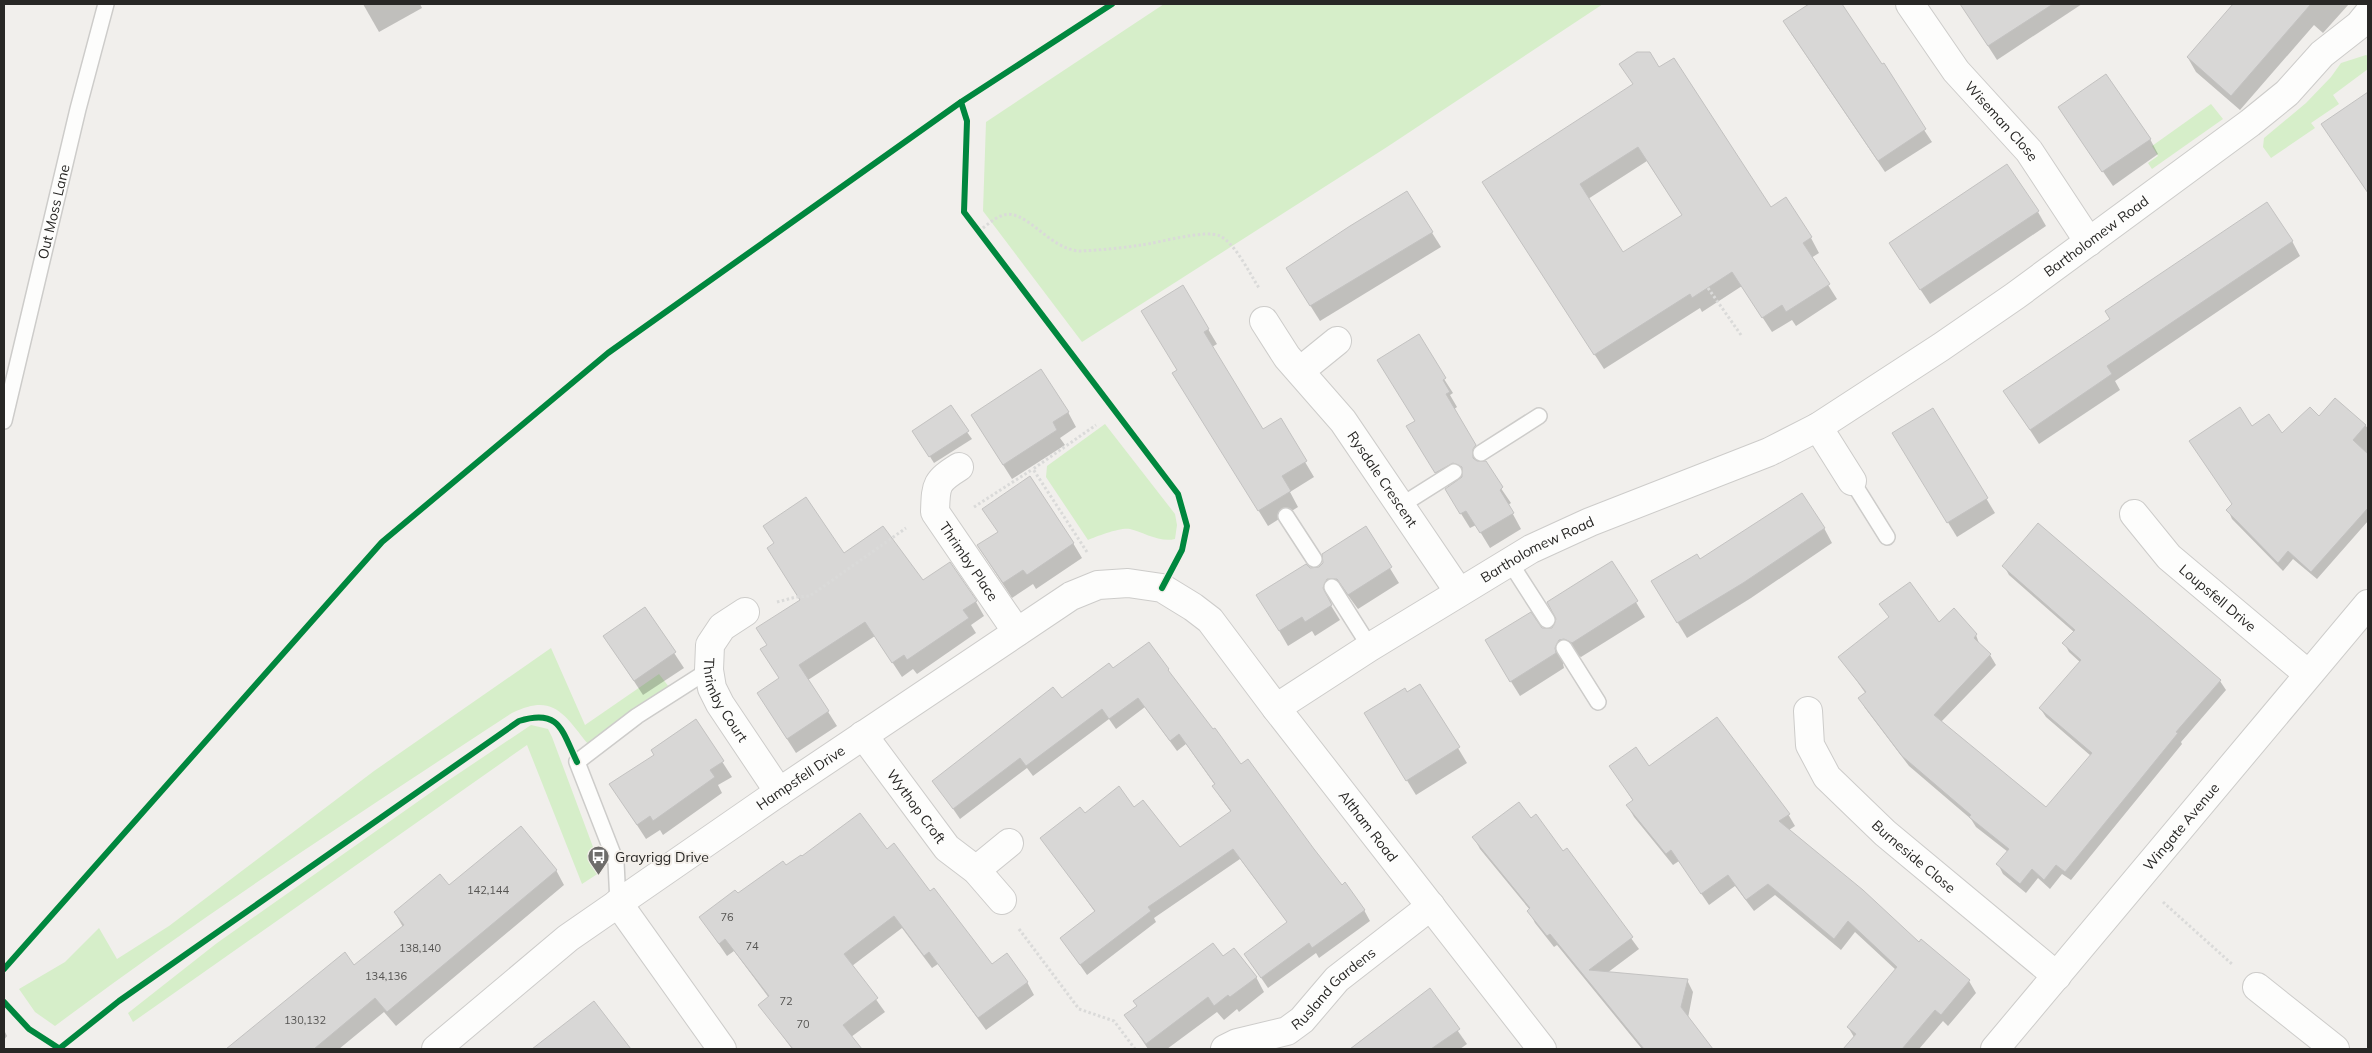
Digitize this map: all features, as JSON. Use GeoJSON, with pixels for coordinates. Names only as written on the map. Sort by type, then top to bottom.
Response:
{"type":"FeatureCollection","features":[{"type":"Feature","properties":{"kind":"street","name":"Wiseman Close"},"geometry":{"type":"LineString","coordinates":[[1910,4],[1956,71],[2028,151],[2089,242]]}},
{"type":"Feature","properties":{"kind":"street","name":"Bartholomew Road"},"geometry":{"type":"LineString","coordinates":[[1276,708],[1370,647],[1509,562],[1590,522],[1760,455],[1818,427],[1941,348],[2250,124],[2287,93],[2322,54],[2365,24]]}},
{"type":"Feature","properties":{"kind":"street","name":"Rysdale Crescent"},"geometry":{"type":"LineString","coordinates":[[1264,321],[1287,356],[1343,421],[1459,592]]}},
{"type":"Feature","properties":{"kind":"street"},"geometry":{"type":"LineString","coordinates":[[1300,371],[1337,341]]}},
{"type":"Feature","properties":{"kind":"street"},"geometry":{"type":"LineString","coordinates":[[1818,427],[1852,481]]}},
{"type":"Feature","properties":{"kind":"street","name":"Thrimby Place"},"geometry":{"type":"LineString","coordinates":[[958,467],[941,478],[935,494],[935,512],[1017,632]]}},
{"type":"Feature","properties":{"kind":"street","name":"Loupsfell Drive"},"geometry":{"type":"LineString","coordinates":[[2134,514],[2170,557],[2308,674]]}},
{"type":"Feature","properties":{"kind":"street","name":"Hampsfell Drive"},"geometry":{"type":"LineString","coordinates":[[436,1049],[568,938],[779,792],[1071,596],[1098,585],[1128,583],[1162,588],[1193,607]]}},
{"type":"Feature","properties":{"kind":"street","name":"Wingate Avenue"},"geometry":{"type":"LineString","coordinates":[[1995,1049],[2368,604]]}},
{"type":"Feature","properties":{"kind":"street","name":"Altham Road"},"geometry":{"type":"LineString","coordinates":[[1193,607],[1210,620],[1276,708],[1542,1049]]}},
{"type":"Feature","properties":{"kind":"street","name":"Thrimby Court"},"geometry":{"type":"LineString","coordinates":[[745,612],[722,627],[710,645],[709,670],[712,688],[720,704],[779,792]]}},
{"type":"Feature","properties":{"kind":"street","name":"Burneside Close"},"geometry":{"type":"LineString","coordinates":[[1808,711],[1810,745],[1827,777],[1885,833],[2057,976]]}},
{"type":"Feature","properties":{"kind":"street","name":"Wythop Croft"},"geometry":{"type":"LineString","coordinates":[[863,735],[947,848],[976,870],[1002,900]]}},
{"type":"Feature","properties":{"kind":"street"},"geometry":{"type":"LineString","coordinates":[[976,870],[1009,843]]}},
{"type":"Feature","properties":{"kind":"street"},"geometry":{"type":"LineString","coordinates":[[618,903],[722,1049]]}},
{"type":"Feature","properties":{"kind":"street","name":"Rusland Gardens"},"geometry":{"type":"LineString","coordinates":[[1225,1049],[1237,1043],[1287,1031],[1302,1020],[1337,979],[1431,906]]}},
{"type":"Feature","properties":{"kind":"street"},"geometry":{"type":"LineString","coordinates":[[2257,987],[2335,1049]]}},
{"type":"Feature","properties":{"kind":"lane","name":"Out Moss Lane"},"geometry":{"type":"LineString","coordinates":[[4,421],[78,109],[106,4]]}},
{"type":"Feature","properties":{"kind":"lane"},"geometry":{"type":"LineString","coordinates":[[1481,453],[1539,416]]}},
{"type":"Feature","properties":{"kind":"lane"},"geometry":{"type":"LineString","coordinates":[[1400,506],[1454,472]]}},
{"type":"Feature","properties":{"kind":"lane"},"geometry":{"type":"LineString","coordinates":[[1852,481],[1887,537]]}},
{"type":"Feature","properties":{"kind":"lane"},"geometry":{"type":"LineString","coordinates":[[1286,516],[1314,559]]}},
{"type":"Feature","properties":{"kind":"lane"},"geometry":{"type":"LineString","coordinates":[[1509,562],[1547,620]]}},
{"type":"Feature","properties":{"kind":"lane"},"geometry":{"type":"LineString","coordinates":[[1332,587],[1370,647]]}},
{"type":"Feature","properties":{"kind":"lane"},"geometry":{"type":"LineString","coordinates":[[1564,648],[1598,702]]}},
{"type":"Feature","properties":{"kind":"lane"},"geometry":{"type":"LineString","coordinates":[[618,903],[616,862],[577,762],[637,716],[709,670]]}},
{"type":"Feature","properties":{"kind":"path"},"geometry":{"type":"LineString","coordinates":[[979,231],[1002,215],[1013,213],[1024,217],[1045,237],[1062,246],[1078,251],[1142,246],[1200,235],[1220,236],[1232,246],[1265,297],[1264,321]]}},
{"type":"Feature","properties":{"kind":"path"},"geometry":{"type":"LineString","coordinates":[[974,224],[985,239]]}},
{"type":"Feature","properties":{"kind":"path"},"geometry":{"type":"LineString","coordinates":[[1708,288],[1741,335]]}},
{"type":"Feature","properties":{"kind":"path"},"geometry":{"type":"LineString","coordinates":[[972,509],[1096,425]]}},
{"type":"Feature","properties":{"kind":"path"},"geometry":{"type":"LineString","coordinates":[[1032,469],[1086,549],[1089,558]]}},
{"type":"Feature","properties":{"kind":"path"},"geometry":{"type":"LineString","coordinates":[[745,612],[796,597],[810,596],[909,526]]}},
{"type":"Feature","properties":{"kind":"path"},"geometry":{"type":"LineString","coordinates":[[2138,880],[2257,987]]}},
{"type":"Feature","properties":{"kind":"path"},"geometry":{"type":"LineString","coordinates":[[1002,900],[1021,932],[1079,1009],[1114,1021],[1135,1049]]}},
{"type":"Feature","properties":{"kind":"green space"},"geometry":{"type":"Polygon","coordinates":[[[1164,4],[1603,4],[1387,147],[1082,342],[983,211],[986,122],[1164,4]]]}},
{"type":"Feature","properties":{"kind":"green space"},"geometry":{"type":"Polygon","coordinates":[[[2368,56],[2368,69],[2333,95],[2339,104],[2311,123],[2315,128],[2271,158],[2263,147],[2264,138],[2306,103],[2331,77],[2341,63],[2368,56]]]}},
{"type":"Feature","properties":{"kind":"green space"},"geometry":{"type":"Polygon","coordinates":[[[2211,104],[2223,119],[2152,169],[2148,163],[2158,156],[2152,146],[2211,104]]]}},
{"type":"Feature","properties":{"kind":"green space"},"geometry":{"type":"Polygon","coordinates":[[[1105,424],[1175,514],[1177,525],[1175,539],[1163,540],[1135,530],[1121,529],[1088,540],[1046,477],[1047,466],[1105,424]]]}},
{"type":"Feature","properties":{"kind":"green space"},"geometry":{"type":"Polygon","coordinates":[[[551,648],[585,725],[659,674],[669,687],[588,744],[564,715],[556,709],[538,705],[526,707],[512,713],[339,827],[167,944],[55,1026],[35,1012],[19,989],[65,962],[99,928],[117,959],[169,926],[374,771],[551,648]]]}},
{"type":"Feature","properties":{"kind":"green space"},"geometry":{"type":"Polygon","coordinates":[[[531,725],[548,729],[552,737],[602,871],[582,884],[527,745],[133,1022],[128,1013],[217,943],[440,786],[531,725]]]}},
{"type":"Feature","properties":{"kind":"building"},"geometry":{"type":"Polygon","coordinates":[[[1809,4],[1842,4],[1882,64],[1884,63],[1926,129],[1878,161],[1783,21],[1809,4]]]}},
{"type":"Feature","properties":{"kind":"building"},"geometry":{"type":"Polygon","coordinates":[[[1960,4],[2053,4],[1988,46],[1960,4]]]}},
{"type":"Feature","properties":{"kind":"building"},"geometry":{"type":"Polygon","coordinates":[[[2233,4],[2311,4],[2231,96],[2187,57],[2233,4]]]}},
{"type":"Feature","properties":{"kind":"building"},"geometry":{"type":"Polygon","coordinates":[[[1637,52],[1650,52],[1659,67],[1674,58],[1771,207],[1786,197],[1812,237],[1803,243],[1830,284],[1786,312],[1782,305],[1762,318],[1732,272],[1692,298],[1690,294],[1594,355],[1482,182],[1633,84],[1619,64],[1637,52]],[[1638,147],[1580,184],[1623,252],[1682,215],[1638,147]]]}},
{"type":"Feature","properties":{"kind":"building"},"geometry":{"type":"Polygon","coordinates":[[[2106,74],[2151,139],[2102,172],[2058,107],[2106,74]]]}},
{"type":"Feature","properties":{"kind":"building"},"geometry":{"type":"Polygon","coordinates":[[[2368,92],[2368,193],[2321,124],[2368,92]]]}},
{"type":"Feature","properties":{"kind":"building"},"geometry":{"type":"Polygon","coordinates":[[[2007,164],[2039,211],[1920,290],[1889,243],[2007,164]]]}},
{"type":"Feature","properties":{"kind":"building"},"geometry":{"type":"Polygon","coordinates":[[[1407,191],[1433,232],[1310,306],[1286,268],[1407,191]]]}},
{"type":"Feature","properties":{"kind":"building"},"geometry":{"type":"Polygon","coordinates":[[[2267,202],[2293,241],[2107,366],[2112,374],[2030,430],[2003,391],[2110,319],[2105,311],[2267,202]]]}},
{"type":"Feature","properties":{"kind":"building"},"geometry":{"type":"Polygon","coordinates":[[[1183,285],[1209,329],[1204,332],[1263,429],[1281,418],[1307,461],[1282,476],[1291,491],[1258,511],[1172,373],[1177,370],[1141,311],[1183,285]]]}},
{"type":"Feature","properties":{"kind":"building"},"geometry":{"type":"Polygon","coordinates":[[[1419,334],[1446,378],[1443,380],[1450,392],[1446,394],[1476,445],[1473,449],[1473,458],[1477,461],[1486,461],[1503,487],[1500,490],[1514,513],[1480,533],[1466,511],[1460,514],[1445,489],[1462,477],[1462,467],[1453,463],[1435,473],[1406,426],[1415,421],[1377,360],[1419,334]]]}},
{"type":"Feature","properties":{"kind":"building"},"geometry":{"type":"Polygon","coordinates":[[[1041,369],[1069,412],[1053,422],[1057,430],[1003,465],[971,415],[1041,369]]]}},
{"type":"Feature","properties":{"kind":"building"},"geometry":{"type":"Polygon","coordinates":[[[2335,398],[2366,425],[2353,440],[2368,454],[2368,508],[2311,572],[2288,551],[2278,563],[2226,510],[2232,504],[2189,441],[2240,407],[2252,426],[2269,414],[2282,433],[2310,407],[2319,416],[2335,398]]]}},
{"type":"Feature","properties":{"kind":"building"},"geometry":{"type":"Polygon","coordinates":[[[951,405],[969,431],[929,457],[912,431],[951,405]]]}},
{"type":"Feature","properties":{"kind":"building"},"geometry":{"type":"Polygon","coordinates":[[[1933,408],[1988,498],[1947,523],[1892,433],[1933,408]]]}},
{"type":"Feature","properties":{"kind":"building"},"geometry":{"type":"Polygon","coordinates":[[[1030,476],[1074,543],[1027,575],[1023,570],[1003,583],[977,545],[998,532],[982,509],[1030,476]]]}},
{"type":"Feature","properties":{"kind":"building"},"geometry":{"type":"Polygon","coordinates":[[[1802,493],[1825,528],[1743,583],[1677,623],[1651,581],[1697,554],[1700,559],[1802,493]]]}},
{"type":"Feature","properties":{"kind":"building"},"geometry":{"type":"Polygon","coordinates":[[[806,497],[844,553],[883,526],[923,580],[950,562],[977,601],[963,610],[969,618],[907,660],[904,655],[892,663],[865,622],[799,665],[829,711],[787,739],[757,693],[779,678],[760,649],[767,645],[756,628],[800,600],[767,548],[774,543],[763,526],[806,497]]]}},
{"type":"Feature","properties":{"kind":"building"},"geometry":{"type":"Polygon","coordinates":[[[2038,523],[2221,680],[2176,732],[2178,733],[2065,872],[2056,865],[2044,880],[2032,869],[2020,884],[1996,864],[2009,849],[1969,817],[1971,815],[1902,756],[1858,698],[1866,692],[1838,657],[1889,617],[1879,604],[1910,582],[1939,622],[1954,608],[1977,634],[1974,638],[1991,654],[1934,715],[2046,807],[2092,753],[2039,708],[2081,660],[2062,643],[2075,630],[2002,566],[2038,523]]]}},
{"type":"Feature","properties":{"kind":"building"},"geometry":{"type":"Polygon","coordinates":[[[1366,526],[1392,567],[1348,595],[1337,579],[1327,579],[1323,588],[1332,605],[1305,622],[1302,617],[1279,631],[1256,595],[1306,564],[1310,568],[1319,567],[1323,563],[1322,554],[1366,526]]]}},
{"type":"Feature","properties":{"kind":"building"},"geometry":{"type":"Polygon","coordinates":[[[1612,561],[1638,601],[1572,643],[1564,639],[1559,640],[1555,648],[1556,653],[1510,682],[1485,640],[1531,612],[1542,628],[1552,628],[1556,619],[1547,602],[1612,561]]]}},
{"type":"Feature","properties":{"kind":"building"},"geometry":{"type":"Polygon","coordinates":[[[645,607],[676,652],[634,681],[603,636],[645,607]]]}},
{"type":"Feature","properties":{"kind":"building"},"geometry":{"type":"Polygon","coordinates":[[[1149,642],[1168,670],[1213,729],[1215,728],[1241,764],[1248,759],[1314,849],[1342,885],[1345,882],[1365,910],[1312,948],[1309,943],[1261,978],[1244,954],[1287,922],[1233,849],[1148,907],[1151,911],[1080,965],[1060,938],[1095,911],[1040,838],[1080,807],[1085,813],[1119,786],[1134,807],[1143,800],[1180,847],[1231,811],[1212,786],[1215,784],[1179,734],[1170,741],[1138,698],[1109,719],[1102,709],[1026,766],[1020,758],[953,809],[932,781],[1053,687],[1062,698],[1109,663],[1113,668],[1149,642]]]}},
{"type":"Feature","properties":{"kind":"building"},"geometry":{"type":"Polygon","coordinates":[[[1420,684],[1460,747],[1406,781],[1364,713],[1405,688],[1407,692],[1420,684]]]}},
{"type":"Feature","properties":{"kind":"building"},"geometry":{"type":"Polygon","coordinates":[[[1717,717],[1790,814],[1779,821],[1863,890],[1919,942],[1921,939],[1970,980],[1941,1015],[1935,1010],[1902,1049],[1843,1049],[1856,1034],[1847,1027],[1897,967],[1848,921],[1834,939],[1768,884],[1746,900],[1728,875],[1701,894],[1671,850],[1666,854],[1626,805],[1633,800],[1609,766],[1636,747],[1649,766],[1717,717]]]}},
{"type":"Feature","properties":{"kind":"building"},"geometry":{"type":"Polygon","coordinates":[[[696,719],[724,761],[710,770],[715,777],[653,821],[650,816],[637,825],[609,784],[654,755],[651,750],[696,719]]]}},
{"type":"Feature","properties":{"kind":"building"},"geometry":{"type":"Polygon","coordinates":[[[1519,802],[1531,818],[1536,814],[1563,851],[1567,848],[1633,937],[1589,970],[1688,979],[1681,1007],[1713,1049],[1644,1049],[1550,934],[1547,936],[1527,911],[1530,908],[1472,837],[1519,802]]]}},
{"type":"Feature","properties":{"kind":"building"},"geometry":{"type":"Polygon","coordinates":[[[860,813],[887,849],[894,843],[930,891],[934,888],[992,964],[1007,953],[1028,982],[978,1018],[929,952],[924,956],[894,916],[844,954],[878,998],[843,1025],[862,1049],[793,1049],[758,1005],[769,996],[725,939],[719,944],[699,917],[735,890],[738,893],[783,861],[786,865],[802,856],[860,813]]]}},
{"type":"Feature","properties":{"kind":"building"},"geometry":{"type":"Polygon","coordinates":[[[521,826],[557,870],[387,1012],[375,998],[314,1049],[226,1049],[345,952],[354,965],[404,925],[394,912],[440,874],[449,885],[521,826]]]}},
{"type":"Feature","properties":{"kind":"building"},"geometry":{"type":"Polygon","coordinates":[[[1213,943],[1223,956],[1234,948],[1257,977],[1214,1006],[1208,997],[1146,1044],[1124,1015],[1137,1006],[1133,1001],[1213,943]]]}},
{"type":"Feature","properties":{"kind":"building"},"geometry":{"type":"Polygon","coordinates":[[[1430,988],[1460,1029],[1431,1049],[1350,1049],[1430,988]]]}},
{"type":"Feature","properties":{"kind":"building"},"geometry":{"type":"Polygon","coordinates":[[[594,1001],[631,1049],[532,1049],[594,1001]]]}},
{"type":"Feature","properties":{"kind":"cycle path"},"geometry":{"type":"LineString","coordinates":[[4,969],[382,542],[608,353],[961,102],[1112,4]]}},
{"type":"Feature","properties":{"kind":"cycle path"},"geometry":{"type":"LineString","coordinates":[[961,102],[967,121],[964,212],[1178,494],[1187,526],[1182,550],[1162,588]]}},
{"type":"Feature","properties":{"kind":"cycle path"},"geometry":{"type":"LineString","coordinates":[[60,1048],[119,1001],[519,721],[533,718],[551,720],[563,732],[577,762]]}},
{"type":"Feature","properties":{"kind":"cycle path"},"geometry":{"type":"LineString","coordinates":[[4,1002],[29,1029],[60,1049]]}},
{"type":"Feature","properties":{"kind":"place","name":"Grayrigg Drive"},"geometry":{"type":"Point","coordinates":[599,876]}}]}
